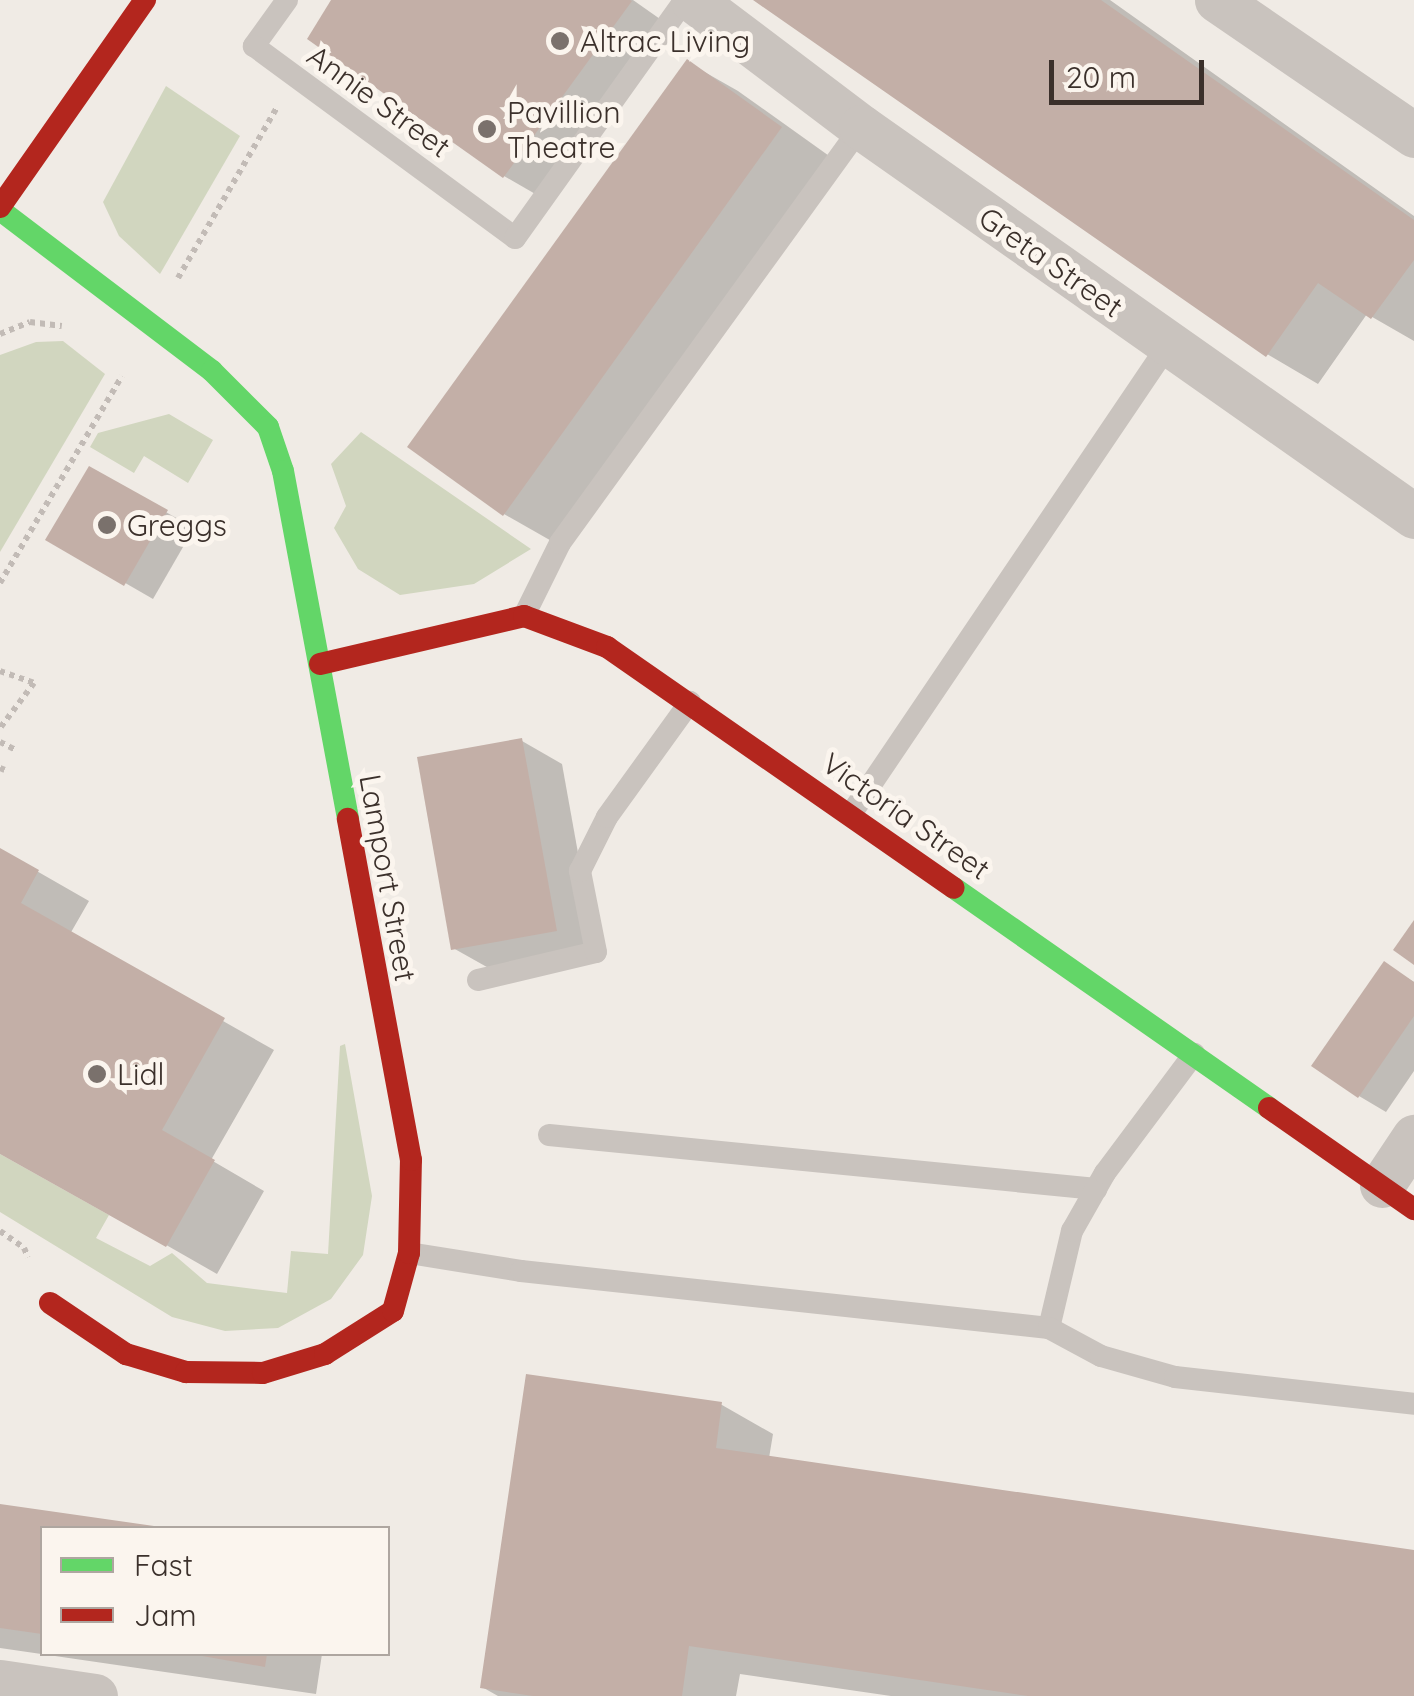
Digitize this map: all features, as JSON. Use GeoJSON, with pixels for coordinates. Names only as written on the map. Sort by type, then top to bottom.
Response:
{"type":"FeatureCollection","features":[{"type":"Feature","properties":{"kind":"street"},"geometry":{"type":"LineString","coordinates":[[0,209],[145,0]]}},
{"type":"Feature","properties":{"kind":"street","name":"Greta Street"},"geometry":{"type":"LineString","coordinates":[[689,0],[861,127],[1414,516]]}},
{"type":"Feature","properties":{"kind":"street"},"geometry":{"type":"LineString","coordinates":[[1218,0],[1414,136]]}},
{"type":"Feature","properties":{"kind":"street","name":"Lamport Street"},"geometry":{"type":"LineString","coordinates":[[0,209],[212,371],[268,427],[283,471],[411,1160],[409,1253],[393,1311],[324,1354],[263,1373],[186,1372],[126,1354],[50,1303]]}},
{"type":"Feature","properties":{"kind":"street"},"geometry":{"type":"LineString","coordinates":[[320,664],[524,616]]}},
{"type":"Feature","properties":{"kind":"street","name":"Victoria Street"},"geometry":{"type":"LineString","coordinates":[[524,616],[606,647],[690,702],[1398,1197]]}},
{"type":"Feature","properties":{"kind":"street"},"geometry":{"type":"LineString","coordinates":[[1398,1197],[1414,1137]]}},
{"type":"Feature","properties":{"kind":"street"},"geometry":{"type":"LineString","coordinates":[[0,1682],[95,1696]]}},
{"type":"Feature","properties":{"kind":"lane","name":"Annie Street"},"geometry":{"type":"LineString","coordinates":[[287,0],[254,46],[515,238],[689,0]]}},
{"type":"Feature","properties":{"kind":"lane"},"geometry":{"type":"LineString","coordinates":[[524,616],[560,543],[861,127]]}},
{"type":"Feature","properties":{"kind":"lane"},"geometry":{"type":"LineString","coordinates":[[851,814],[1168,345]]}},
{"type":"Feature","properties":{"kind":"lane"},"geometry":{"type":"LineString","coordinates":[[478,980],[596,952],[580,871],[607,818],[690,702]]}},
{"type":"Feature","properties":{"kind":"lane"},"geometry":{"type":"LineString","coordinates":[[1049,1328],[1072,1231],[1096,1189],[1194,1054]]}},
{"type":"Feature","properties":{"kind":"lane"},"geometry":{"type":"LineString","coordinates":[[549,1136],[1096,1189]]}},
{"type":"Feature","properties":{"kind":"lane"},"geometry":{"type":"LineString","coordinates":[[409,1253],[522,1271],[1049,1328],[1101,1356],[1174,1377],[1414,1404]]}},
{"type":"Feature","properties":{"kind":"path"},"geometry":{"type":"LineString","coordinates":[[151,325],[295,76]]}},
{"type":"Feature","properties":{"kind":"path"},"geometry":{"type":"LineString","coordinates":[[0,583],[122,376]]}},
{"type":"Feature","properties":{"kind":"path"},"geometry":{"type":"LineString","coordinates":[[0,671],[34,682],[0,728]]}},
{"type":"Feature","properties":{"kind":"path"},"geometry":{"type":"LineString","coordinates":[[0,742],[16,750]]}},
{"type":"Feature","properties":{"kind":"green space"},"geometry":{"type":"Polygon","coordinates":[[[166,86],[240,136],[160,274],[119,236],[103,202],[166,86]]]}},
{"type":"Feature","properties":{"kind":"green space"},"geometry":{"type":"Polygon","coordinates":[[[63,341],[105,374],[0,552],[0,355],[36,342],[63,341]]]}},
{"type":"Feature","properties":{"kind":"green space"},"geometry":{"type":"Polygon","coordinates":[[[169,414],[213,440],[188,483],[144,456],[134,473],[90,447],[98,433],[169,414]]]}},
{"type":"Feature","properties":{"kind":"green space"},"geometry":{"type":"Polygon","coordinates":[[[361,432],[531,549],[474,584],[400,595],[358,569],[334,528],[346,506],[331,464],[361,432]]]}},
{"type":"Feature","properties":{"kind":"green space"},"geometry":{"type":"Polygon","coordinates":[[[345,1044],[372,1196],[363,1255],[331,1299],[278,1328],[225,1331],[172,1317],[0,1212],[0,1154],[109,1215],[96,1238],[150,1266],[172,1253],[207,1283],[287,1293],[291,1251],[328,1254],[340,1046],[345,1044]]]}},
{"type":"Feature","properties":{"kind":"building","name":"Pavillion Theatre"},"geometry":{"type":"Polygon","coordinates":[[[331,0],[632,1],[503,178],[307,39],[331,0]]]}},
{"type":"Feature","properties":{"kind":"building"},"geometry":{"type":"Polygon","coordinates":[[[753,0],[1101,0],[1414,220],[1414,260],[1371,319],[1318,283],[1266,357],[753,0]]]}},
{"type":"Feature","properties":{"kind":"building"},"geometry":{"type":"Polygon","coordinates":[[[687,59],[782,127],[503,516],[407,447],[687,59]]]}},
{"type":"Feature","properties":{"kind":"building","name":"Greggs"},"geometry":{"type":"Polygon","coordinates":[[[89,466],[168,510],[124,586],[45,540],[89,466]]]}},
{"type":"Feature","properties":{"kind":"building"},"geometry":{"type":"Polygon","coordinates":[[[522,738],[557,931],[451,950],[417,757],[522,738]]]}},
{"type":"Feature","properties":{"kind":"building","name":"Lidl"},"geometry":{"type":"Polygon","coordinates":[[[0,848],[39,870],[21,903],[225,1018],[162,1130],[215,1160],[166,1247],[0,1154],[0,848]]]}},
{"type":"Feature","properties":{"kind":"building"},"geometry":{"type":"Polygon","coordinates":[[[1414,920],[1414,965],[1393,950],[1414,920]]]}},
{"type":"Feature","properties":{"kind":"building"},"geometry":{"type":"Polygon","coordinates":[[[1384,961],[1414,982],[1414,1016],[1358,1098],[1311,1066],[1384,961]]]}},
{"type":"Feature","properties":{"kind":"building"},"geometry":{"type":"Polygon","coordinates":[[[526,1374],[722,1402],[716,1448],[1414,1550],[1414,1696],[1028,1696],[689,1646],[682,1696],[533,1696],[480,1688],[526,1374]]]}},
{"type":"Feature","properties":{"kind":"building"},"geometry":{"type":"Polygon","coordinates":[[[0,1504],[154,1526],[40,1526],[40,1634],[0,1628],[0,1504]]]}},
{"type":"Feature","properties":{"kind":"building"},"geometry":{"type":"Polygon","coordinates":[[[202,1656],[267,1656],[265,1667],[202,1656]]]}},
{"type":"Feature","properties":{"kind":"traffic: fast"},"geometry":{"type":"LineString","coordinates":[[0,210],[212,371],[268,427],[283,471],[348,819]]}},
{"type":"Feature","properties":{"kind":"traffic: fast"},"geometry":{"type":"LineString","coordinates":[[954,888],[1269,1108]]}},
{"type":"Feature","properties":{"kind":"traffic: jam"},"geometry":{"type":"LineString","coordinates":[[0,207],[145,0]]}},
{"type":"Feature","properties":{"kind":"traffic: jam"},"geometry":{"type":"LineString","coordinates":[[320,664],[524,616],[607,647],[954,888]]}},
{"type":"Feature","properties":{"kind":"traffic: jam"},"geometry":{"type":"LineString","coordinates":[[50,1303],[126,1354],[186,1372],[263,1373],[325,1354],[393,1311],[409,1253],[411,1160],[348,819]]}},
{"type":"Feature","properties":{"kind":"traffic: jam"},"geometry":{"type":"LineString","coordinates":[[1269,1108],[1414,1209]]}},
{"type":"Feature","properties":{"kind":"place","name":"Altrac Living"},"geometry":{"type":"Point","coordinates":[560,41]}},
{"type":"Feature","properties":{"kind":"place","name":"Pavillion Theatre"},"geometry":{"type":"Point","coordinates":[487,129]}},
{"type":"Feature","properties":{"kind":"place","name":"Greggs"},"geometry":{"type":"Point","coordinates":[107,525]}},
{"type":"Feature","properties":{"kind":"place","name":"Lidl"},"geometry":{"type":"Point","coordinates":[97,1074]}}]}
